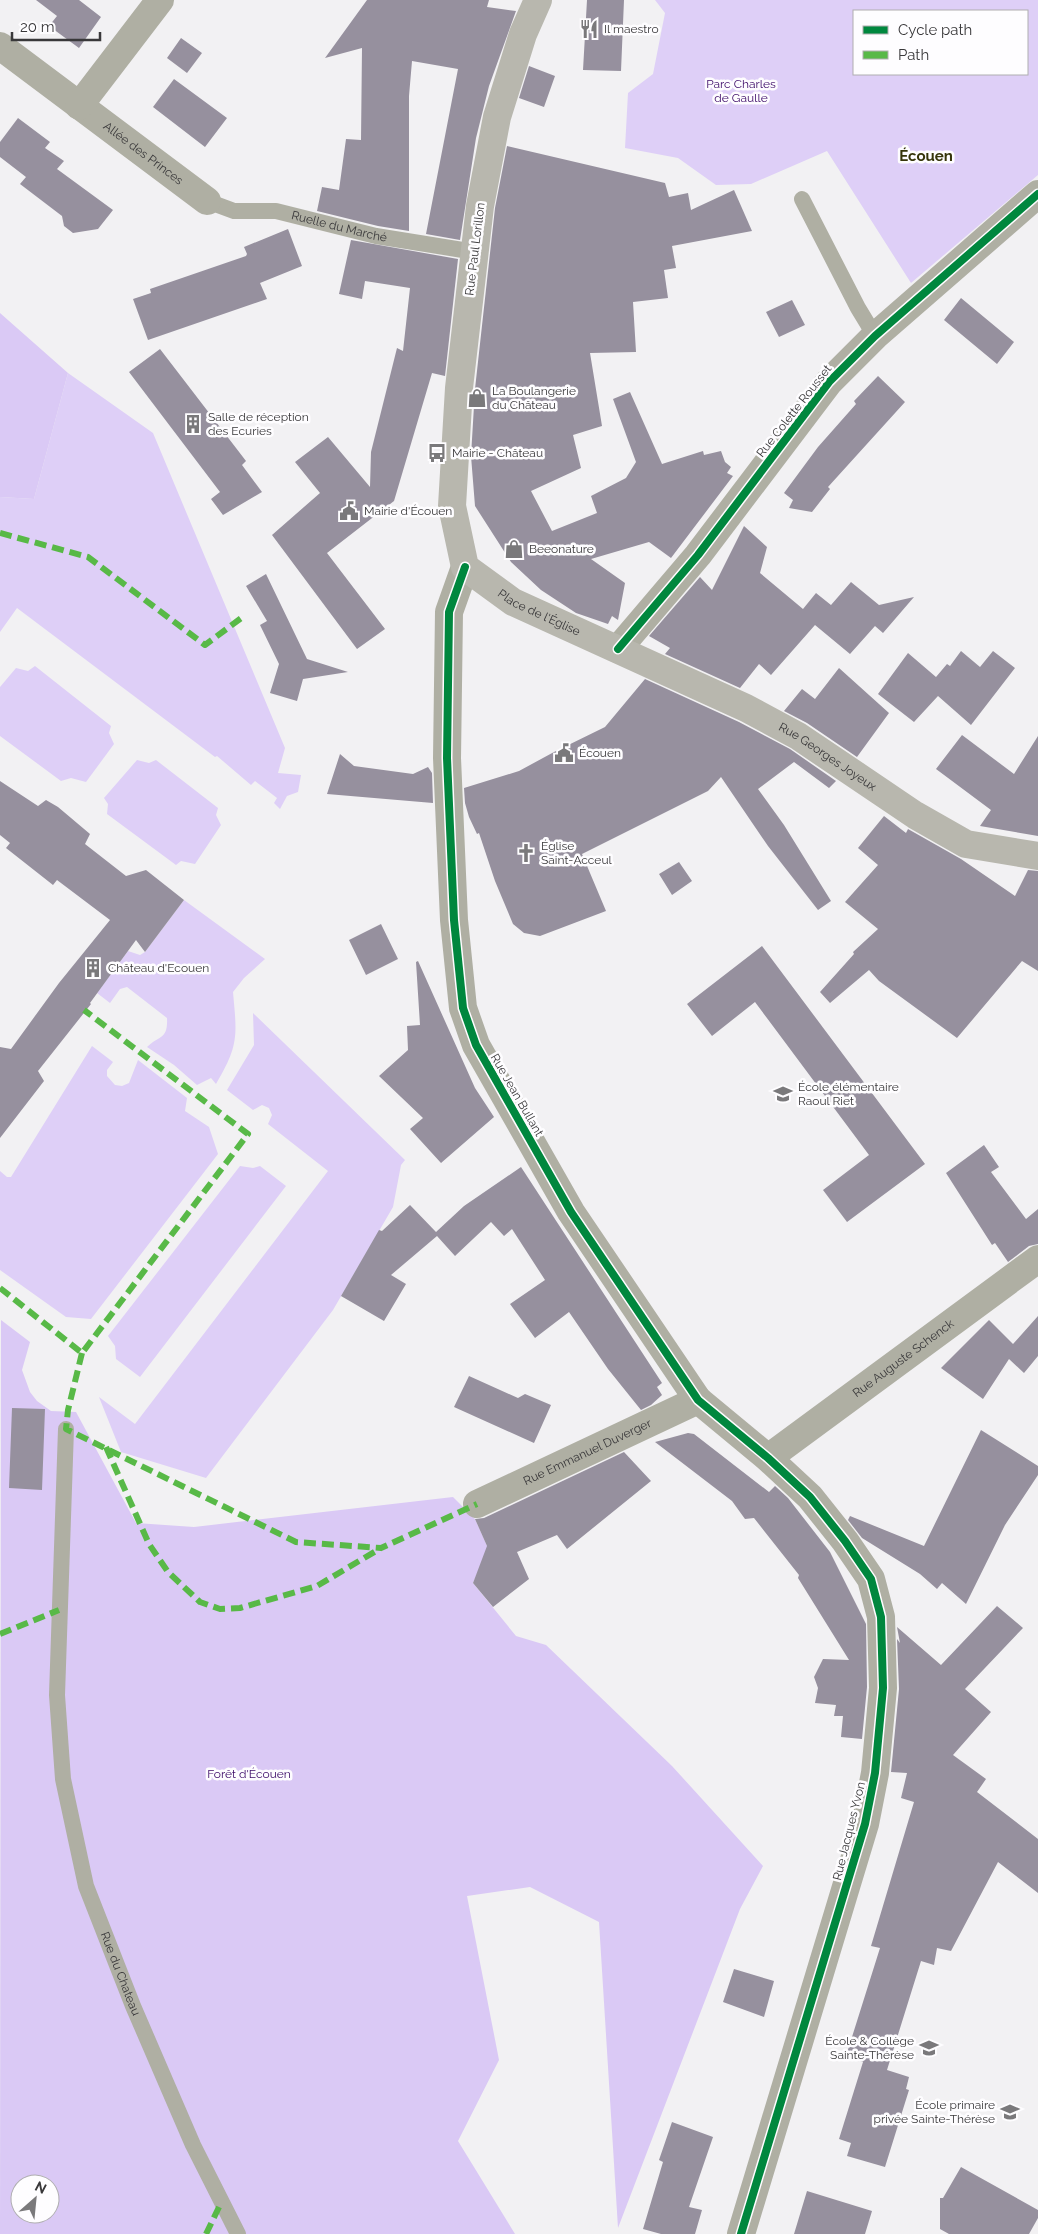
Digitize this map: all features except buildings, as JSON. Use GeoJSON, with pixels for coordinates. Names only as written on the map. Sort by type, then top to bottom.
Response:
{"type":"FeatureCollection","features":[{"type":"Feature","properties":{"kind":"main road","name":"Rue Paul Lorillon"},"geometry":{"type":"LineString","coordinates":[[465,568],[452,506],[459,388],[480,206],[498,117],[523,34],[538,0]]}},
{"type":"Feature","properties":{"kind":"main road","name":"Place de l'Église"},"geometry":{"type":"LineString","coordinates":[[465,568],[513,602],[618,649]]}},
{"type":"Feature","properties":{"kind":"main road","name":"Rue Georges Joyeux"},"geometry":{"type":"LineString","coordinates":[[618,649],[746,708],[798,736],[915,814],[966,844],[1038,856]]}},
{"type":"Feature","properties":{"kind":"street"},"geometry":{"type":"LineString","coordinates":[[79,106],[160,0]]}},
{"type":"Feature","properties":{"kind":"street","name":"Allée des Princes"},"geometry":{"type":"LineString","coordinates":[[0,46],[206,201]]}},
{"type":"Feature","properties":{"kind":"street","name":"Rue Colette Rousset"},"geometry":{"type":"LineString","coordinates":[[618,649],[698,555],[829,382],[875,336],[1038,194]]}},
{"type":"Feature","properties":{"kind":"street","name":"Rue Jean Bullant"},"geometry":{"type":"LineString","coordinates":[[465,568],[449,612],[449,796],[454,920],[463,1008],[476,1045],[571,1212],[698,1400],[768,1458]]}},
{"type":"Feature","properties":{"kind":"street","name":"Rue Auguste Schenck"},"geometry":{"type":"LineString","coordinates":[[768,1458],[1038,1259]]}},
{"type":"Feature","properties":{"kind":"street","name":"Rue Emmanuel Duverger"},"geometry":{"type":"LineString","coordinates":[[477,1504],[698,1400]]}},
{"type":"Feature","properties":{"kind":"street","name":"Rue Jacques Yvon"},"geometry":{"type":"LineString","coordinates":[[741,2234],[865,1824],[875,1773],[883,1688],[882,1617],[871,1579],[845,1541],[810,1497],[768,1458]]}},
{"type":"Feature","properties":{"kind":"lane"},"geometry":{"type":"LineString","coordinates":[[802,199],[858,308],[875,336]]}},
{"type":"Feature","properties":{"kind":"lane","name":"Ruelle du Marché"},"geometry":{"type":"LineString","coordinates":[[206,201],[234,211],[276,211],[376,236],[475,252]]}},
{"type":"Feature","properties":{"kind":"lane","name":"Rue du Chateau"},"geometry":{"type":"LineString","coordinates":[[66,1429],[57,1696],[63,1779],[86,1886],[136,2015],[194,2145],[238,2234]]}},
{"type":"Feature","properties":{"kind":"green space","name":"Parc Charles de Gaulle"},"geometry":{"type":"Polygon","coordinates":[[[655,0],[1038,0],[1038,175],[911,283],[827,151],[751,184],[716,185],[678,158],[625,148],[628,93],[653,74],[665,13],[655,0]]]}},
{"type":"Feature","properties":{"kind":"green space"},"geometry":{"type":"Polygon","coordinates":[[[0,313],[68,373],[34,499],[0,497],[0,313]]]}},
{"type":"Feature","properties":{"kind":"green space"},"geometry":{"type":"Polygon","coordinates":[[[68,373],[153,433],[285,748],[278,773],[301,775],[298,792],[287,796],[280,809],[274,803],[277,798],[255,781],[251,785],[217,756],[215,757],[17,608],[0,632],[0,497],[34,499],[68,373]]]}},
{"type":"Feature","properties":{"kind":"green space"},"geometry":{"type":"Polygon","coordinates":[[[35,666],[111,726],[109,733],[114,744],[86,782],[71,778],[61,781],[0,736],[0,687],[16,668],[28,671],[35,666]]]}},
{"type":"Feature","properties":{"kind":"green space"},"geometry":{"type":"Polygon","coordinates":[[[137,760],[149,763],[156,760],[218,808],[216,815],[221,825],[195,864],[181,861],[176,865],[107,814],[108,804],[104,798],[137,760]]]}},
{"type":"Feature","properties":{"kind":"green space"},"geometry":{"type":"Polygon","coordinates":[[[184,900],[265,959],[244,978],[233,992],[235,1040],[229,1059],[216,1084],[211,1078],[197,1085],[174,1065],[147,1047],[164,1034],[167,1018],[127,987],[120,989],[110,1003],[97,993],[128,951],[140,955],[145,952],[184,900]]]}},
{"type":"Feature","properties":{"kind":"green space"},"geometry":{"type":"Polygon","coordinates":[[[253,1013],[405,1160],[401,1165],[393,1207],[333,1310],[206,1478],[121,1452],[99,1397],[135,1424],[328,1171],[268,1124],[272,1115],[269,1108],[262,1105],[253,1110],[227,1090],[254,1045],[253,1013]]]}},
{"type":"Feature","properties":{"kind":"green space"},"geometry":{"type":"Polygon","coordinates":[[[92,1046],[113,1062],[107,1070],[107,1076],[115,1085],[122,1086],[129,1083],[138,1060],[187,1098],[185,1111],[209,1127],[218,1154],[91,1319],[66,1317],[0,1270],[0,1171],[7,1177],[11,1177],[92,1046]]]}},
{"type":"Feature","properties":{"kind":"green space"},"geometry":{"type":"Polygon","coordinates":[[[240,1166],[253,1168],[260,1166],[286,1186],[140,1377],[116,1359],[115,1346],[108,1336],[240,1166]]]}},
{"type":"Feature","properties":{"kind":"green space","name":"Forêt d'Écouen"},"geometry":{"type":"Polygon","coordinates":[[[1,1320],[30,1342],[22,1370],[30,1392],[37,1401],[51,1411],[76,1412],[136,1523],[194,1527],[453,1497],[475,1519],[488,1548],[473,1583],[516,1636],[546,1645],[672,1766],[763,1866],[740,1909],[618,2228],[599,1922],[530,1887],[467,1896],[499,2060],[458,2141],[515,2234],[0,2234],[1,1320]]]}},
{"type":"Feature","properties":{"kind":"marked path"},"geometry":{"type":"LineString","coordinates":[[0,533],[88,557],[205,645],[244,616]]}},
{"type":"Feature","properties":{"kind":"marked path"},"geometry":{"type":"LineString","coordinates":[[0,1288],[82,1353],[248,1134],[84,1010]]}},
{"type":"Feature","properties":{"kind":"marked path"},"geometry":{"type":"LineString","coordinates":[[82,1353],[68,1410],[66,1429],[296,1542],[381,1548],[477,1504]]}},
{"type":"Feature","properties":{"kind":"marked path"},"geometry":{"type":"LineString","coordinates":[[106,1447],[149,1544],[168,1572],[200,1602],[220,1609],[240,1608],[317,1586],[381,1548]]}},
{"type":"Feature","properties":{"kind":"marked path"},"geometry":{"type":"LineString","coordinates":[[0,1634],[59,1610]]}},
{"type":"Feature","properties":{"kind":"marked path"},"geometry":{"type":"LineString","coordinates":[[206,2234],[221,2203]]}},
{"type":"Feature","properties":{"kind":"cycle path"},"geometry":{"type":"LineString","coordinates":[[618,649],[698,555],[829,382],[875,336],[1038,194]]}},
{"type":"Feature","properties":{"kind":"cycle path"},"geometry":{"type":"LineString","coordinates":[[465,567],[449,612],[447,758],[454,920],[463,1008],[476,1045],[571,1212],[698,1400],[768,1458],[810,1497],[845,1541],[871,1579],[881,1617],[883,1688],[875,1773],[865,1824],[741,2234]]}},
{"type":"Feature","properties":{"kind":"place","name":"Il maestro"},"geometry":{"type":"Point","coordinates":[589,29]}},
{"type":"Feature","properties":{"kind":"place","name":"La Boulangerie du Château"},"geometry":{"type":"Point","coordinates":[477,398]}},
{"type":"Feature","properties":{"kind":"place","name":"Salle de réception des Ecuries"},"geometry":{"type":"Point","coordinates":[193,424]}},
{"type":"Feature","properties":{"kind":"place","name":"Mairie - Château"},"geometry":{"type":"Point","coordinates":[437,453]}},
{"type":"Feature","properties":{"kind":"place","name":"Mairie d'Écouen"},"geometry":{"type":"Point","coordinates":[349,511]}},
{"type":"Feature","properties":{"kind":"place","name":"Beeonature"},"geometry":{"type":"Point","coordinates":[514,549]}},
{"type":"Feature","properties":{"kind":"place","name":"Écouen"},"geometry":{"type":"Point","coordinates":[564,753]}},
{"type":"Feature","properties":{"kind":"place","name":"Église Saint-Acceul"},"geometry":{"type":"Point","coordinates":[526,853]}},
{"type":"Feature","properties":{"kind":"place","name":"Château d'Ecouen"},"geometry":{"type":"Point","coordinates":[93,968]}},
{"type":"Feature","properties":{"kind":"place","name":"École élémentaire Raoul Riet"},"geometry":{"type":"Point","coordinates":[783,1094]}},
{"type":"Feature","properties":{"kind":"place","name":"École & Collège Sainte-Thérèse"},"geometry":{"type":"Point","coordinates":[929,2048]}},
{"type":"Feature","properties":{"kind":"place","name":"École primaire privée Sainte-Thérèse"},"geometry":{"type":"Point","coordinates":[1010,2112]}},
{"type":"Feature","properties":{"kind":"district","name":"Écouen"},"geometry":{"type":"Point","coordinates":[926,156]}}]}
